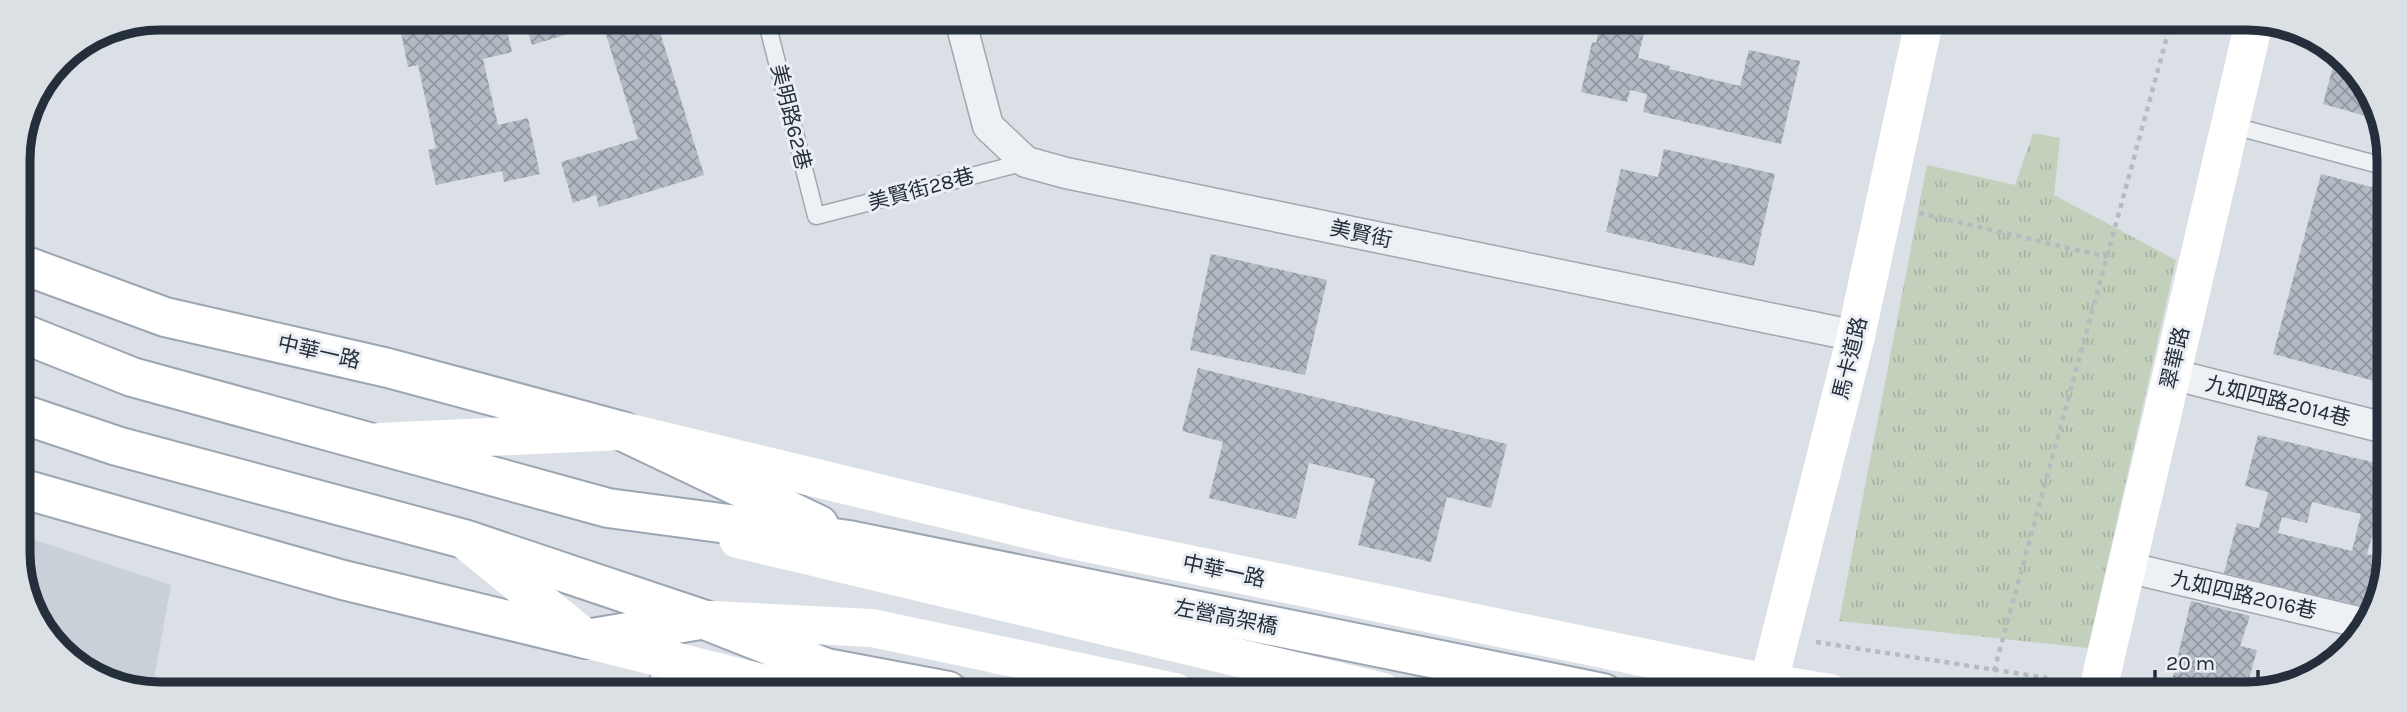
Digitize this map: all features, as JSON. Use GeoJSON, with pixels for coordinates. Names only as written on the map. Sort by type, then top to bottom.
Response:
{"type":"FeatureCollection","features":[{"type":"Feature","properties":{"kind":"street","name":"美賢街"},"geometry":{"type":"LineString","coordinates":[[963,30],[988,126],[1026,162],[1066,173],[1856,335]]}},
{"type":"Feature","properties":{"kind":"street","name":"馬卡道路"},"geometry":{"type":"LineString","coordinates":[[1769,682],[1856,335],[1922,30]]}},
{"type":"Feature","properties":{"kind":"street","name":"翠華路"},"geometry":{"type":"LineString","coordinates":[[2100,682],[2252,30]]}},
{"type":"Feature","properties":{"kind":"street","name":"中華一路"},"geometry":{"type":"LineString","coordinates":[[30,267],[165,317],[388,368],[622,431],[1072,540],[1739,682]]}},
{"type":"Feature","properties":{"kind":"street","name":"中華一路"},"geometry":{"type":"LineString","coordinates":[[30,336],[132,377],[608,508],[1341,682]]}},
{"type":"Feature","properties":{"kind":"street","name":"九如四路2014巷"},"geometry":{"type":"LineString","coordinates":[[2171,374],[2377,426]]}},
{"type":"Feature","properties":{"kind":"street"},"geometry":{"type":"LineString","coordinates":[[30,417],[117,446],[464,539],[705,620],[825,668],[900,682]]}},
{"type":"Feature","properties":{"kind":"street","name":"中華一路"},"geometry":{"type":"LineString","coordinates":[[370,442],[622,431],[849,540]]}},
{"type":"Feature","properties":{"kind":"street"},"geometry":{"type":"LineString","coordinates":[[30,491],[343,580],[586,639],[668,676],[718,682]]}},
{"type":"Feature","properties":{"kind":"street","name":"中華一路"},"geometry":{"type":"LineString","coordinates":[[608,508],[849,540]]}},
{"type":"Feature","properties":{"kind":"street"},"geometry":{"type":"LineString","coordinates":[[464,539],[586,639],[705,620],[872,628],[1128,682]]}},
{"type":"Feature","properties":{"kind":"street","name":"左營高架橋"},"geometry":{"type":"LineString","coordinates":[[849,540],[1549,682]]}},
{"type":"Feature","properties":{"kind":"street","name":"九如四路2016巷"},"geometry":{"type":"LineString","coordinates":[[2126,567],[2357,621]]}},
{"type":"Feature","properties":{"kind":"lane","name":"美明路62巷"},"geometry":{"type":"LineString","coordinates":[[769,30],[816,216]]}},
{"type":"Feature","properties":{"kind":"lane"},"geometry":{"type":"LineString","coordinates":[[2230,125],[2377,164]]}},
{"type":"Feature","properties":{"kind":"lane","name":"美賢街28巷"},"geometry":{"type":"LineString","coordinates":[[816,216],[1026,162]]}},
{"type":"Feature","properties":{"kind":"path"},"geometry":{"type":"LineString","coordinates":[[1994,671],[2169,30]]}},
{"type":"Feature","properties":{"kind":"path"},"geometry":{"type":"LineString","coordinates":[[1912,211],[2107,257]]}},
{"type":"Feature","properties":{"kind":"path"},"geometry":{"type":"LineString","coordinates":[[1813,641],[2047,678]]}},
{"type":"Feature","properties":{"kind":"shaded area"},"geometry":{"type":"Polygon","coordinates":[[[30,538],[171,585],[154,682],[126,678],[95,665],[81,655],[68,644],[47,617],[32,577],[30,538]]]}},
{"type":"Feature","properties":{"kind":"green space"},"geometry":{"type":"Polygon","coordinates":[[[2033,133],[2060,138],[2054,195],[2176,260],[2088,648],[1839,621],[1927,165],[2015,185],[2033,133]]]}},
{"type":"Feature","properties":{"kind":"building"},"geometry":{"type":"Polygon","coordinates":[[[400,30],[507,30],[512,52],[483,59],[498,125],[528,118],[540,174],[504,182],[502,171],[436,185],[428,150],[436,148],[418,65],[408,67],[400,30]]]}},
{"type":"Feature","properties":{"kind":"building"},"geometry":{"type":"Polygon","coordinates":[[[528,30],[581,30],[532,45],[528,30]]]}},
{"type":"Feature","properties":{"kind":"building"},"geometry":{"type":"Polygon","coordinates":[[[605,30],[659,30],[704,175],[599,207],[596,195],[573,203],[561,162],[638,139],[605,30]]]}},
{"type":"Feature","properties":{"kind":"building"},"geometry":{"type":"Polygon","coordinates":[[[1599,30],[1645,30],[1638,58],[1670,66],[1669,69],[1740,86],[1749,50],[1800,61],[1781,144],[1643,112],[1647,94],[1630,90],[1627,102],[1581,92],[1592,42],[1596,43],[1599,30]]]}},
{"type":"Feature","properties":{"kind":"building"},"geometry":{"type":"Polygon","coordinates":[[[2334,63],[2355,88],[2370,117],[2323,104],[2334,63]]]}},
{"type":"Feature","properties":{"kind":"building"},"geometry":{"type":"Polygon","coordinates":[[[1664,149],[1775,174],[1754,266],[1606,232],[1621,169],[1658,177],[1664,149]]]}},
{"type":"Feature","properties":{"kind":"building"},"geometry":{"type":"Polygon","coordinates":[[[2321,174],[2377,188],[2377,382],[2273,354],[2321,174]]]}},
{"type":"Feature","properties":{"kind":"building"},"geometry":{"type":"Polygon","coordinates":[[[1211,254],[1327,280],[1305,375],[1190,350],[1211,254]]]}},
{"type":"Feature","properties":{"kind":"building"},"geometry":{"type":"Polygon","coordinates":[[[1198,368],[1507,444],[1491,508],[1447,497],[1431,562],[1358,545],[1375,479],[1309,463],[1296,519],[1209,498],[1223,442],[1182,431],[1198,368]]]}},
{"type":"Feature","properties":{"kind":"building"},"geometry":{"type":"Polygon","coordinates":[[[2258,435],[2377,463],[2377,537],[2372,536],[2367,554],[2377,556],[2376,569],[2365,606],[2224,573],[2237,523],[2259,528],[2268,492],[2245,486],[2258,435]],[[2312,502],[2307,523],[2282,517],[2278,533],[2352,551],[2361,514],[2312,502]]]}},
{"type":"Feature","properties":{"kind":"building"},"geometry":{"type":"Polygon","coordinates":[[[2191,601],[2250,616],[2240,646],[2257,650],[2249,679],[2259,682],[2172,682],[2191,601]]]}}]}
